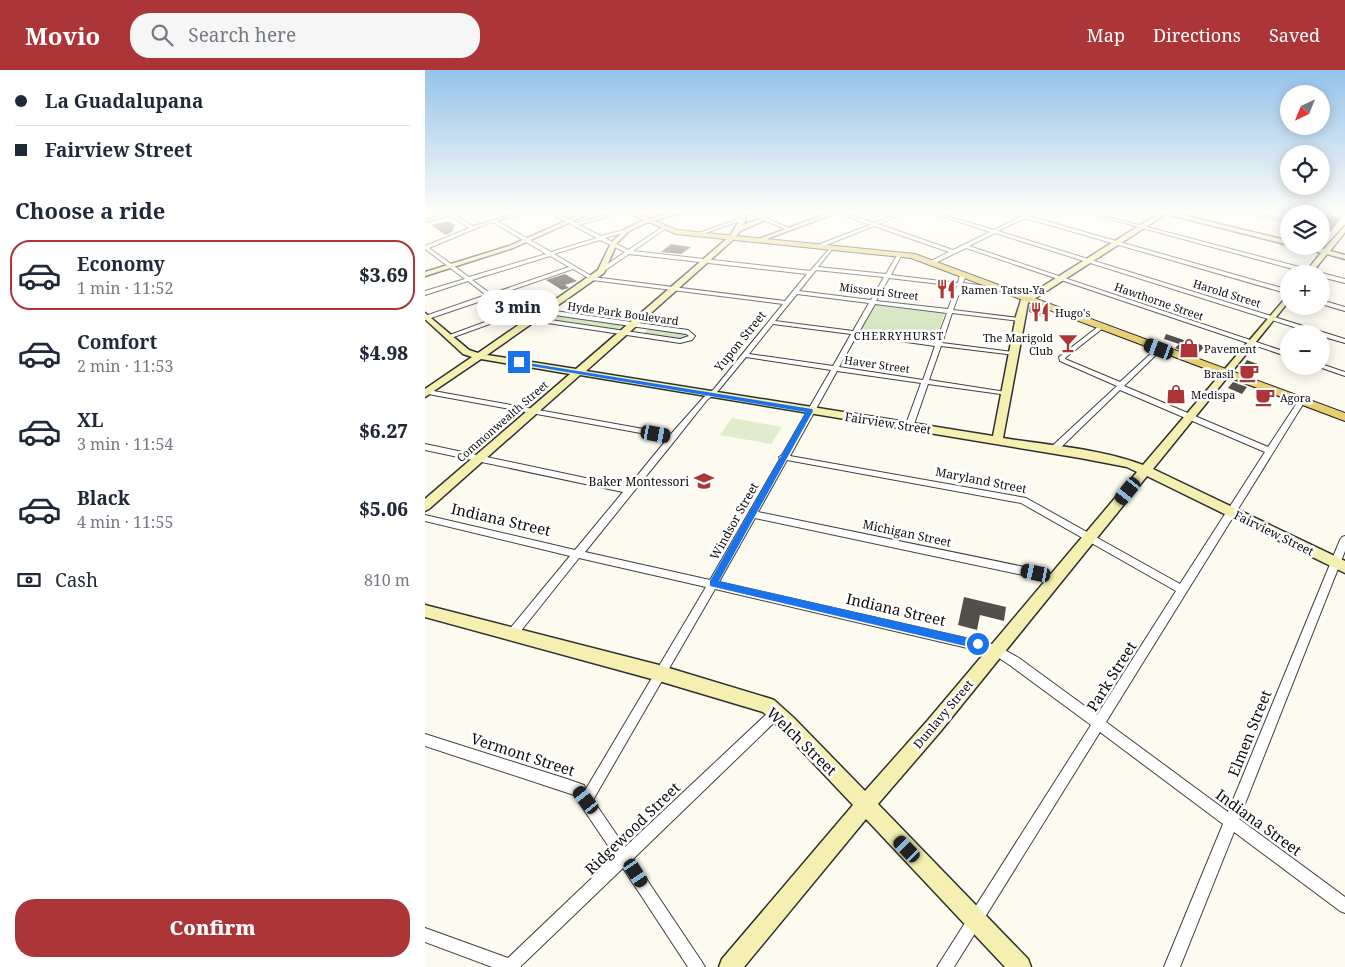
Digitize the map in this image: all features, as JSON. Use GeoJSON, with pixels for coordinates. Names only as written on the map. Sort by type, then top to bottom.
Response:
{"type":"FeatureCollection","features":[{"type":"Feature","properties":{"kind":"main road"},"geometry":{"type":"LineString","coordinates":[[900,254],[931,263],[961,280],[1000,289],[1345,417]]}},
{"type":"Feature","properties":{"kind":"street","name":"Hyde Park Boulevard"},"geometry":{"type":"LineString","coordinates":[[435,254],[507,308],[517,312],[521,318],[680,341],[687,340],[692,336],[688,332],[527,309],[517,312]]}},
{"type":"Feature","properties":{"kind":"street"},"geometry":{"type":"LineString","coordinates":[[425,274],[481,254]]}},
{"type":"Feature","properties":{"kind":"street"},"geometry":{"type":"LineString","coordinates":[[425,293],[549,254],[591,278],[787,302]]}},
{"type":"Feature","properties":{"kind":"street"},"geometry":{"type":"LineString","coordinates":[[601,270],[607,263],[610,254]]}},
{"type":"Feature","properties":{"kind":"street"},"geometry":{"type":"LineString","coordinates":[[426,393],[625,254]]}},
{"type":"Feature","properties":{"kind":"street"},"geometry":{"type":"LineString","coordinates":[[644,254],[813,270],[961,280],[909,427]]}},
{"type":"Feature","properties":{"kind":"street","name":"Commonwealth Street"},"geometry":{"type":"LineString","coordinates":[[425,506],[713,254]]}},
{"type":"Feature","properties":{"kind":"street","name":"Yupon Street"},"geometry":{"type":"LineString","coordinates":[[512,634],[673,436],[745,355],[826,254]]}},
{"type":"Feature","properties":{"kind":"street","name":"Windsor Street"},"geometry":{"type":"LineString","coordinates":[[586,800],[713,584],[783,457],[900,254]]}},
{"type":"Feature","properties":{"kind":"street"},"geometry":{"type":"LineString","coordinates":[[931,263],[949,254]]}},
{"type":"Feature","properties":{"kind":"street","name":"Hawthorne Street"},"geometry":{"type":"LineString","coordinates":[[988,254],[1280,352]]}},
{"type":"Feature","properties":{"kind":"street","name":"Harold Street"},"geometry":{"type":"LineString","coordinates":[[1066,254],[1345,341]]}},
{"type":"Feature","properties":{"kind":"street"},"geometry":{"type":"LineString","coordinates":[[997,440],[1024,302],[1100,254]]}},
{"type":"Feature","properties":{"kind":"street"},"geometry":{"type":"LineString","coordinates":[[1154,254],[1280,291]]}},
{"type":"Feature","properties":{"kind":"street"},"geometry":{"type":"LineString","coordinates":[[1241,254],[1282,265]]}},
{"type":"Feature","properties":{"kind":"street"},"geometry":{"type":"LineString","coordinates":[[1332,254],[1345,257]]}},
{"type":"Feature","properties":{"kind":"street"},"geometry":{"type":"LineString","coordinates":[[1314,265],[1322,255]]}},
{"type":"Feature","properties":{"kind":"street"},"geometry":{"type":"LineString","coordinates":[[425,269],[450,264]]}},
{"type":"Feature","properties":{"kind":"street"},"geometry":{"type":"LineString","coordinates":[[426,316],[571,268]]}},
{"type":"Feature","properties":{"kind":"street"},"geometry":{"type":"LineString","coordinates":[[1330,277],[1345,281]]}},
{"type":"Feature","properties":{"kind":"street","name":"Missouri Street"},"geometry":{"type":"LineString","coordinates":[[795,292],[1019,320]]}},
{"type":"Feature","properties":{"kind":"street"},"geometry":{"type":"LineString","coordinates":[[1330,305],[1345,309]]}},
{"type":"Feature","properties":{"kind":"street","name":"Dunlavy Street"},"geometry":{"type":"LineString","coordinates":[[729,967],[934,726],[1280,306]]}},
{"type":"Feature","properties":{"kind":"street"},"geometry":{"type":"LineString","coordinates":[[449,337],[517,312]]}},
{"type":"Feature","properties":{"kind":"street","name":"Fairview Street"},"geometry":{"type":"LineString","coordinates":[[426,316],[466,352],[479,356],[997,440],[1129,464],[1340,565]]}},
{"type":"Feature","properties":{"kind":"street"},"geometry":{"type":"LineString","coordinates":[[771,322],[1013,354]]}},
{"type":"Feature","properties":{"kind":"street"},"geometry":{"type":"LineString","coordinates":[[1101,327],[1062,357],[1064,362],[1270,450]]}},
{"type":"Feature","properties":{"kind":"street"},"geometry":{"type":"LineString","coordinates":[[1053,450],[1159,349]]}},
{"type":"Feature","properties":{"kind":"street","name":"Haver Street"},"geometry":{"type":"LineString","coordinates":[[745,355],[1006,394]]}},
{"type":"Feature","properties":{"kind":"street"},"geometry":{"type":"LineString","coordinates":[[1330,369],[1345,374]]}},
{"type":"Feature","properties":{"kind":"street"},"geometry":{"type":"LineString","coordinates":[[426,393],[673,436]]}},
{"type":"Feature","properties":{"kind":"street","name":"Park Street"},"geometry":{"type":"LineString","coordinates":[[945,967],[1301,401]]}},
{"type":"Feature","properties":{"kind":"street"},"geometry":{"type":"LineString","coordinates":[[425,447],[629,490]]}},
{"type":"Feature","properties":{"kind":"street","name":"Maryland Street"},"geometry":{"type":"LineString","coordinates":[[783,457],[1023,500],[1182,590]]}},
{"type":"Feature","properties":{"kind":"street","name":"Michigan Street"},"geometry":{"type":"LineString","coordinates":[[753,514],[1044,574],[1054,580]]}},
{"type":"Feature","properties":{"kind":"street","name":"Indiana Street"},"geometry":{"type":"LineString","coordinates":[[425,518],[978,644],[996,650],[1015,662],[1345,906]]}},
{"type":"Feature","properties":{"kind":"street","name":"Elmen Street"},"geometry":{"type":"LineString","coordinates":[[1172,967],[1340,565],[1345,540]]}},
{"type":"Feature","properties":{"kind":"street","name":"Welch Street"},"geometry":{"type":"LineString","coordinates":[[425,611],[659,673],[768,706],[777,712],[1020,967]]}},
{"type":"Feature","properties":{"kind":"street","name":"Ridgewood Street"},"geometry":{"type":"LineString","coordinates":[[510,966],[777,712]]}},
{"type":"Feature","properties":{"kind":"street","name":"Vermont Street"},"geometry":{"type":"LineString","coordinates":[[425,740],[579,790],[697,967]]}},
{"type":"Feature","properties":{"kind":"street"},"geometry":{"type":"LineString","coordinates":[[425,935],[510,966]]}},
{"type":"Feature","properties":{"kind":"green space"},"geometry":{"type":"Polygon","coordinates":[[[875,304],[945,313],[934,342],[859,332],[875,304]]]}},
{"type":"Feature","properties":{"kind":"green space"},"geometry":{"type":"Polygon","coordinates":[[[546,313],[623,325],[617,330],[538,319],[546,313]]]}},
{"type":"Feature","properties":{"kind":"green space"},"geometry":{"type":"Polygon","coordinates":[[[650,328],[690,336],[684,340],[643,334],[650,328]]]}},
{"type":"Feature","properties":{"kind":"green space"},"geometry":{"type":"Polygon","coordinates":[[[732,418],[782,427],[771,444],[720,435],[732,418]]]}},
{"type":"Feature","properties":{"kind":"building"},"geometry":{"type":"Polygon","coordinates":[[[565,274],[577,281],[565,285],[569,288],[562,290],[546,280],[565,274]]]}},
{"type":"Feature","properties":{"kind":"building","name":"Hugo's"},"geometry":{"type":"Polygon","coordinates":[[[1030,305],[1050,313],[1049,319],[1029,312],[1030,305]]]}},
{"type":"Feature","properties":{"kind":"building","name":"Pavement"},"geometry":{"type":"Polygon","coordinates":[[[1166,334],[1205,346],[1196,356],[1175,348],[1179,344],[1164,339],[1166,334]]]}},
{"type":"Feature","properties":{"kind":"building","name":"Brasil"},"geometry":{"type":"Polygon","coordinates":[[[1247,360],[1260,365],[1252,377],[1243,373],[1246,371],[1241,369],[1247,360]]]}},
{"type":"Feature","properties":{"kind":"building"},"geometry":{"type":"Polygon","coordinates":[[[1233,382],[1247,387],[1242,394],[1228,388],[1233,382]]]}},
{"type":"Feature","properties":{"kind":"building"},"geometry":{"type":"Polygon","coordinates":[[[964,597],[1006,607],[1004,621],[980,615],[977,630],[958,625],[964,597]]]}},
{"type":"Feature","properties":{"kind":"place","name":"Ramen Tatsu-Ya"},"geometry":{"type":"Point","coordinates":[946,289]}},
{"type":"Feature","properties":{"kind":"place","name":"Hugo's"},"geometry":{"type":"Point","coordinates":[1040,312]}},
{"type":"Feature","properties":{"kind":"place","name":"The Marigold Club"},"geometry":{"type":"Point","coordinates":[1068,343]}},
{"type":"Feature","properties":{"kind":"place","name":"Pavement"},"geometry":{"type":"Point","coordinates":[1189,348]}},
{"type":"Feature","properties":{"kind":"place","name":"Brasil"},"geometry":{"type":"Point","coordinates":[1249,373]}},
{"type":"Feature","properties":{"kind":"place","name":"Medispa"},"geometry":{"type":"Point","coordinates":[1176,394]}},
{"type":"Feature","properties":{"kind":"place","name":"Agora"},"geometry":{"type":"Point","coordinates":[1265,397]}},
{"type":"Feature","properties":{"kind":"place","name":"Baker Montessori"},"geometry":{"type":"Point","coordinates":[704,481]}},
{"type":"Feature","properties":{"kind":"district","name":"CHERRYHURST"},"geometry":{"type":"Point","coordinates":[899,335]}},
{"type":"Feature","properties":{"kind":"route"},"geometry":{"type":"LineString","coordinates":[[519,362],[810,411],[713,584],[978,644]]}}]}
